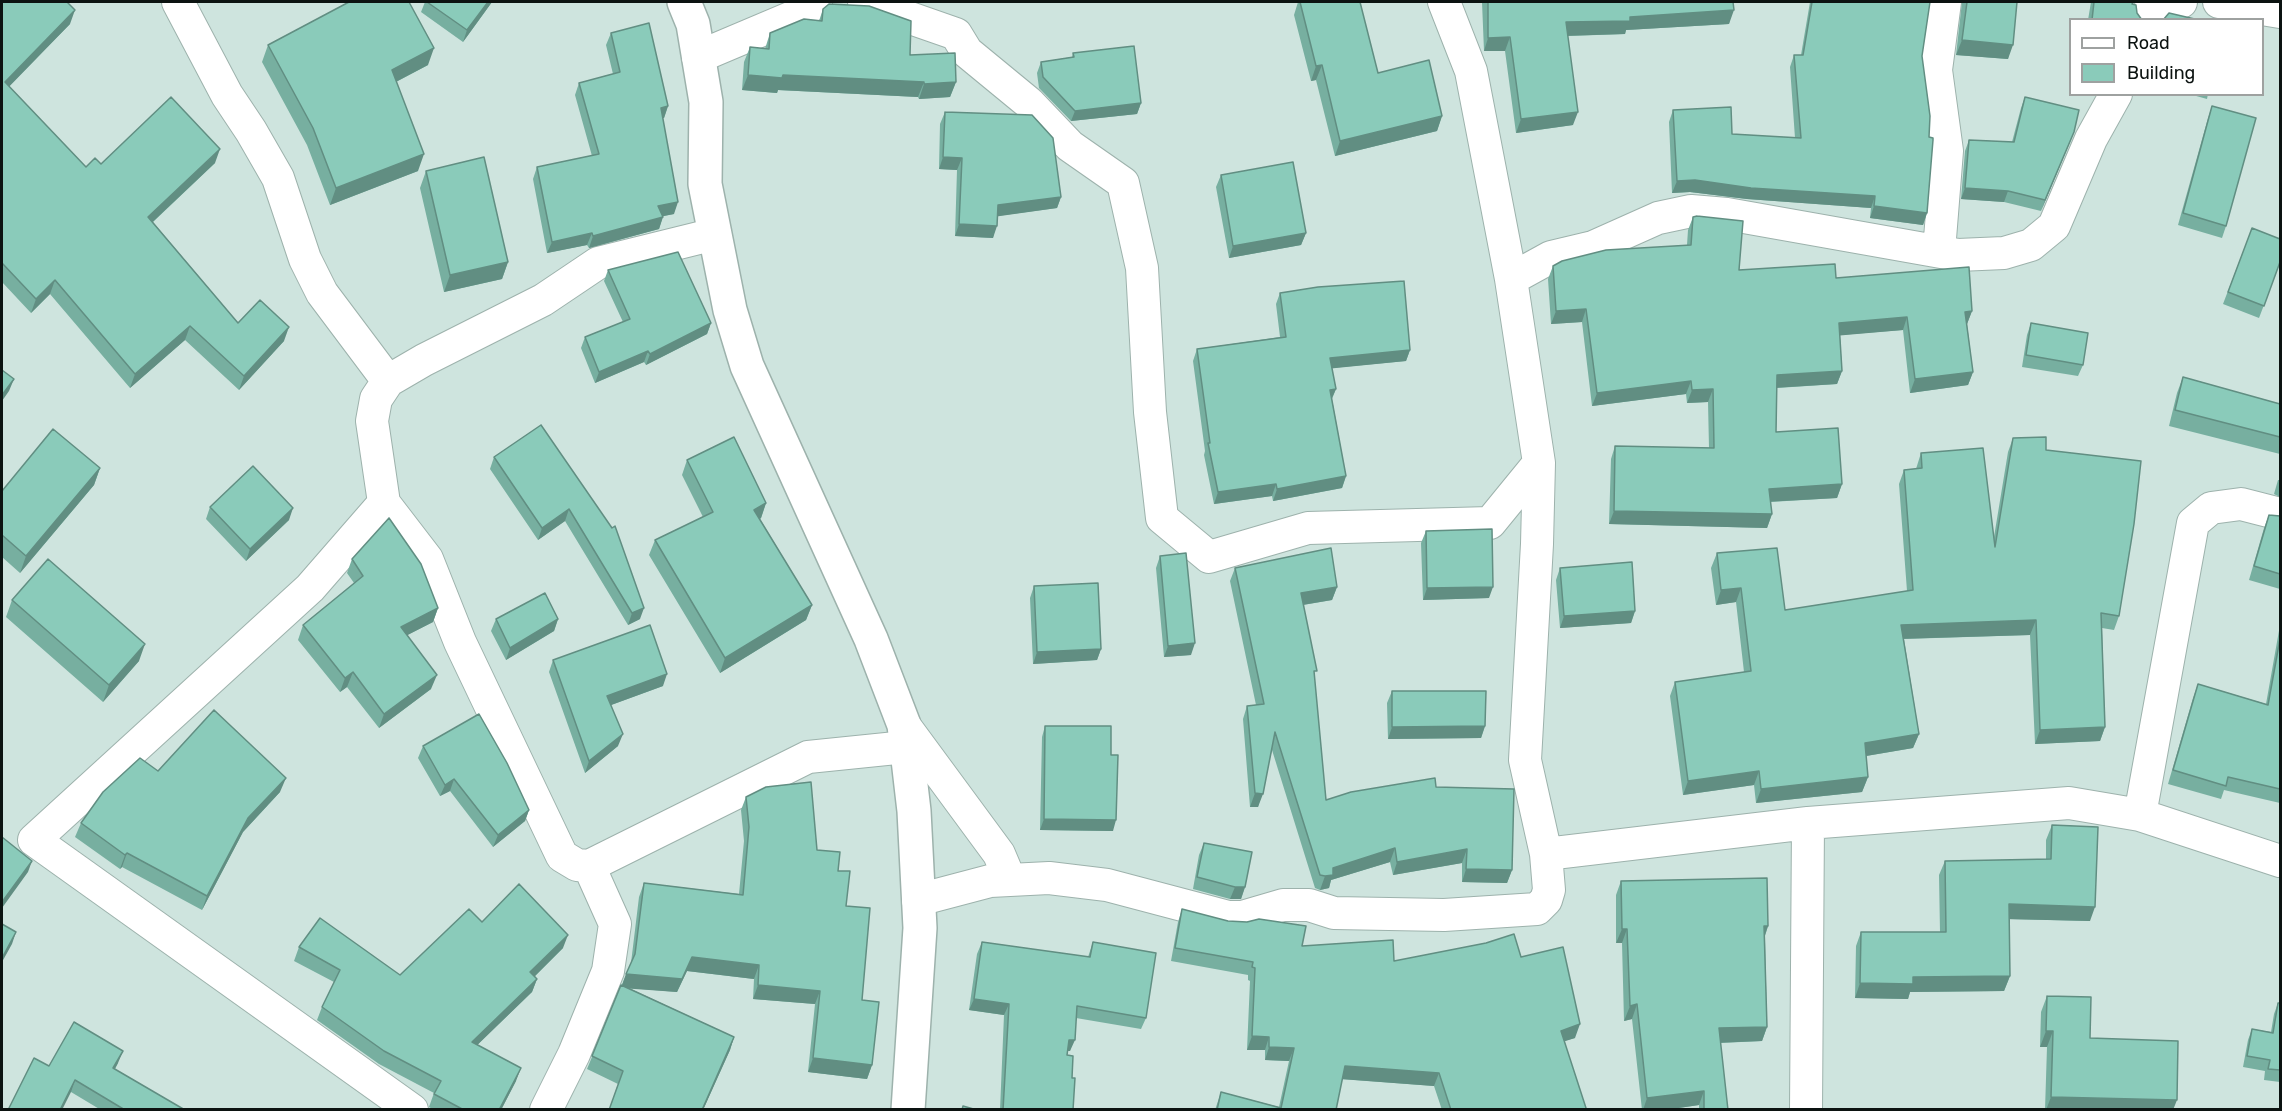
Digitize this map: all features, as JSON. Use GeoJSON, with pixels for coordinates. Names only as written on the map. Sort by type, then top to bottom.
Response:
{"type":"FeatureCollection","features":[{"type":"Feature","properties":{"kind":"street"},"geometry":{"type":"LineString","coordinates":[[178,2],[226,95],[251,131],[278,178],[305,259],[322,293],[388,381]]}},
{"type":"Feature","properties":{"kind":"street"},"geometry":{"type":"LineString","coordinates":[[684,2],[693,24],[706,102],[705,184],[730,310],[747,366],[871,639],[905,736],[914,811],[920,928],[908,1110]]}},
{"type":"Feature","properties":{"kind":"street"},"geometry":{"type":"LineString","coordinates":[[698,57],[802,13],[816,2]]}},
{"type":"Feature","properties":{"kind":"street"},"geometry":{"type":"LineString","coordinates":[[864,2],[956,34],[967,52],[1029,103],[1070,146],[1123,183],[1142,268],[1149,412],[1162,518],[1209,557],[1308,528],[1490,523],[1539,463]]}},
{"type":"Feature","properties":{"kind":"street"},"geometry":{"type":"LineString","coordinates":[[918,900],[990,881],[1049,878],[1107,885],[1228,917],[1242,917],[1283,905],[1309,905],[1334,913],[1444,915],[1538,909],[1546,900],[1549,890],[1546,854],[1525,760],[1538,544],[1539,463],[1512,279],[1471,72],[1444,2]]}},
{"type":"Feature","properties":{"kind":"street"},"geometry":{"type":"LineString","coordinates":[[1939,251],[1947,151],[1936,70],[1945,2]]}},
{"type":"Feature","properties":{"kind":"street"},"geometry":{"type":"LineString","coordinates":[[2148,18],[2149,12],[2181,2]]}},
{"type":"Feature","properties":{"kind":"street"},"geometry":{"type":"LineString","coordinates":[[2219,2],[2280,12]]}},
{"type":"Feature","properties":{"kind":"street"},"geometry":{"type":"LineString","coordinates":[[1512,279],[1551,257],[1593,247],[1658,218],[1691,211],[1727,214],[1959,255],[2004,253],[2031,245],[2054,226],[2091,139],[2115,96]]}},
{"type":"Feature","properties":{"kind":"street"},"geometry":{"type":"LineString","coordinates":[[715,234],[598,263],[543,300],[424,360],[388,381],[376,399],[372,421],[384,503],[427,559],[460,642],[562,856],[577,865],[589,866],[808,757],[905,736]]}},
{"type":"Feature","properties":{"kind":"street"},"geometry":{"type":"LineString","coordinates":[[384,503],[310,588],[34,840],[412,1110]]}},
{"type":"Feature","properties":{"kind":"street"},"geometry":{"type":"LineString","coordinates":[[2140,815],[2193,523],[2211,508],[2241,504],[2280,514]]}},
{"type":"Feature","properties":{"kind":"street"},"geometry":{"type":"LineString","coordinates":[[905,736],[999,854],[1010,880]]}},
{"type":"Feature","properties":{"kind":"street"},"geometry":{"type":"LineString","coordinates":[[1546,854],[1808,823],[2069,803],[2140,815],[2231,843],[2280,861]]}},
{"type":"Feature","properties":{"kind":"street"},"geometry":{"type":"LineString","coordinates":[[1806,1110],[1808,823]]}},
{"type":"Feature","properties":{"kind":"street"},"geometry":{"type":"LineString","coordinates":[[546,1110],[574,1054],[608,970],[615,924],[589,866]]}},
{"type":"Feature","properties":{"kind":"building"},"geometry":{"type":"Polygon","coordinates":[[[2,2],[67,2],[75,10],[5,82],[86,167],[95,158],[101,164],[171,97],[220,149],[148,217],[238,323],[260,300],[289,327],[244,376],[190,326],[135,374],[55,280],[36,299],[2,263],[2,2]]]}},
{"type":"Feature","properties":{"kind":"building"},"geometry":{"type":"Polygon","coordinates":[[[349,2],[409,2],[434,48],[392,70],[424,154],[336,188],[313,128],[268,45],[349,2]]]}},
{"type":"Feature","properties":{"kind":"building"},"geometry":{"type":"Polygon","coordinates":[[[427,2],[488,2],[467,30],[427,2]]]}},
{"type":"Feature","properties":{"kind":"building"},"geometry":{"type":"Polygon","coordinates":[[[1300,2],[1360,2],[1378,73],[1429,60],[1442,116],[1340,141],[1322,65],[1316,66],[1300,2]]]}},
{"type":"Feature","properties":{"kind":"building"},"geometry":{"type":"Polygon","coordinates":[[[1488,2],[1733,2],[1734,10],[1630,17],[1630,21],[1566,22],[1578,112],[1521,119],[1510,37],[1488,38],[1488,2]]]}},
{"type":"Feature","properties":{"kind":"building"},"geometry":{"type":"Polygon","coordinates":[[[1812,2],[1930,2],[1922,56],[1930,116],[1929,137],[1933,138],[1927,213],[1874,206],[1875,196],[1751,188],[1695,180],[1677,181],[1673,110],[1731,107],[1732,134],[1801,138],[1794,55],[1803,55],[1812,2]]]}},
{"type":"Feature","properties":{"kind":"building"},"geometry":{"type":"Polygon","coordinates":[[[1967,2],[2017,2],[2013,45],[1962,40],[1967,2]]]}},
{"type":"Feature","properties":{"kind":"building"},"geometry":{"type":"Polygon","coordinates":[[[2094,2],[2133,2],[2141,18],[2092,18],[2094,2]]]}},
{"type":"Feature","properties":{"kind":"building"},"geometry":{"type":"Polygon","coordinates":[[[829,4],[869,6],[911,21],[910,55],[955,53],[956,82],[924,84],[924,82],[748,75],[750,47],[769,49],[770,33],[804,19],[822,21],[823,9],[829,4]]]}},
{"type":"Feature","properties":{"kind":"building"},"geometry":{"type":"Polygon","coordinates":[[[2169,13],[2190,18],[2165,18],[2169,13]]]}},
{"type":"Feature","properties":{"kind":"building"},"geometry":{"type":"Polygon","coordinates":[[[649,23],[668,106],[661,108],[678,202],[658,206],[663,217],[593,236],[592,233],[552,242],[537,167],[599,154],[579,83],[620,72],[611,33],[649,23]]]}},
{"type":"Feature","properties":{"kind":"building"},"geometry":{"type":"Polygon","coordinates":[[[1134,46],[1141,103],[1075,111],[1043,77],[1041,62],[1074,57],[1073,53],[1134,46]]]}},
{"type":"Feature","properties":{"kind":"building"},"geometry":{"type":"Polygon","coordinates":[[[2025,97],[2079,110],[2074,132],[2045,200],[2008,191],[1965,188],[1969,140],[2014,142],[2025,97]]]}},
{"type":"Feature","properties":{"kind":"building"},"geometry":{"type":"Polygon","coordinates":[[[2212,106],[2256,118],[2226,226],[2183,213],[2212,106]]]}},
{"type":"Feature","properties":{"kind":"building"},"geometry":{"type":"Polygon","coordinates":[[[945,112],[1032,115],[1053,138],[1061,197],[998,205],[997,226],[959,224],[962,158],[943,157],[945,112]]]}},
{"type":"Feature","properties":{"kind":"building"},"geometry":{"type":"Polygon","coordinates":[[[484,157],[508,262],[450,275],[426,171],[484,157]]]}},
{"type":"Feature","properties":{"kind":"building"},"geometry":{"type":"Polygon","coordinates":[[[1293,162],[1306,233],[1233,246],[1221,175],[1293,162]]]}},
{"type":"Feature","properties":{"kind":"building"},"geometry":{"type":"Polygon","coordinates":[[[1693,217],[1743,221],[1739,270],[1835,264],[1836,278],[1969,267],[1972,311],[1965,312],[1973,372],[1915,379],[1907,317],[1839,323],[1842,371],[1777,375],[1776,432],[1838,428],[1842,484],[1769,489],[1772,514],[1614,511],[1615,446],[1714,448],[1713,389],[1692,390],[1691,381],[1597,393],[1586,309],[1556,311],[1553,266],[1562,261],[1606,250],[1691,245],[1693,217]]]}},
{"type":"Feature","properties":{"kind":"building"},"geometry":{"type":"Polygon","coordinates":[[[2252,228],[2280,239],[2280,262],[2264,306],[2228,292],[2252,228]]]}},
{"type":"Feature","properties":{"kind":"building"},"geometry":{"type":"Polygon","coordinates":[[[678,252],[711,323],[650,354],[648,351],[599,372],[585,337],[630,319],[608,270],[678,252]]]}},
{"type":"Feature","properties":{"kind":"building"},"geometry":{"type":"Polygon","coordinates":[[[1404,281],[1410,350],[1330,358],[1336,389],[1330,390],[1346,476],[1277,489],[1276,484],[1218,492],[1208,443],[1210,443],[1197,349],[1286,337],[1280,293],[1318,287],[1404,281]]]}},
{"type":"Feature","properties":{"kind":"building"},"geometry":{"type":"Polygon","coordinates":[[[2031,323],[2088,333],[2083,365],[2026,355],[2031,323]]]}},
{"type":"Feature","properties":{"kind":"building"},"geometry":{"type":"Polygon","coordinates":[[[2,370],[14,379],[2,395],[2,370]]]}},
{"type":"Feature","properties":{"kind":"building"},"geometry":{"type":"Polygon","coordinates":[[[2183,377],[2280,404],[2280,437],[2175,410],[2183,377]]]}},
{"type":"Feature","properties":{"kind":"building"},"geometry":{"type":"Polygon","coordinates":[[[541,425],[612,528],[615,526],[644,608],[632,613],[569,509],[542,528],[494,457],[541,425]]]}},
{"type":"Feature","properties":{"kind":"building"},"geometry":{"type":"Polygon","coordinates":[[[53,429],[100,468],[26,556],[2,535],[2,491],[53,429]]]}},
{"type":"Feature","properties":{"kind":"building"},"geometry":{"type":"Polygon","coordinates":[[[734,437],[766,503],[754,510],[812,605],[725,658],[655,540],[713,512],[687,460],[734,437]]]}},
{"type":"Feature","properties":{"kind":"building"},"geometry":{"type":"Polygon","coordinates":[[[2046,437],[2046,450],[2141,461],[2134,524],[2119,616],[2101,613],[2105,727],[2040,730],[2036,620],[1901,625],[1919,734],[1865,743],[1868,777],[1761,789],[1759,771],[1688,781],[1675,682],[1751,671],[1741,588],[1721,590],[1717,553],[1777,548],[1785,610],[1913,590],[1904,470],[1922,468],[1921,453],[1983,448],[1995,547],[2013,438],[2046,437]]]}},
{"type":"Feature","properties":{"kind":"building"},"geometry":{"type":"Polygon","coordinates":[[[253,466],[293,508],[250,549],[210,507],[253,466]]]}},
{"type":"Feature","properties":{"kind":"building"},"geometry":{"type":"Polygon","coordinates":[[[2269,515],[2280,516],[2280,574],[2254,566],[2269,515]]]}},
{"type":"Feature","properties":{"kind":"building"},"geometry":{"type":"Polygon","coordinates":[[[389,518],[421,564],[438,608],[401,627],[437,675],[384,714],[353,672],[345,678],[303,625],[363,576],[352,559],[389,518]]]}},
{"type":"Feature","properties":{"kind":"building"},"geometry":{"type":"Polygon","coordinates":[[[1492,529],[1493,587],[1427,588],[1426,531],[1492,529]]]}},
{"type":"Feature","properties":{"kind":"building"},"geometry":{"type":"Polygon","coordinates":[[[1331,548],[1337,587],[1301,593],[1317,671],[1314,671],[1326,800],[1351,792],[1435,778],[1436,787],[1514,789],[1512,870],[1466,869],[1467,849],[1397,862],[1395,848],[1333,868],[1333,875],[1320,875],[1275,732],[1263,794],[1255,793],[1247,706],[1264,704],[1235,568],[1331,548]]]}},
{"type":"Feature","properties":{"kind":"building"},"geometry":{"type":"Polygon","coordinates":[[[1186,553],[1195,643],[1168,646],[1160,556],[1186,553]]]}},
{"type":"Feature","properties":{"kind":"building"},"geometry":{"type":"Polygon","coordinates":[[[48,559],[145,644],[109,685],[12,600],[48,559]]]}},
{"type":"Feature","properties":{"kind":"building"},"geometry":{"type":"Polygon","coordinates":[[[1632,562],[1635,611],[1564,616],[1560,568],[1632,562]]]}},
{"type":"Feature","properties":{"kind":"building"},"geometry":{"type":"Polygon","coordinates":[[[1098,583],[1101,649],[1037,652],[1034,586],[1098,583]]]}},
{"type":"Feature","properties":{"kind":"building"},"geometry":{"type":"Polygon","coordinates":[[[545,593],[558,619],[510,648],[496,619],[545,593]]]}},
{"type":"Feature","properties":{"kind":"building"},"geometry":{"type":"Polygon","coordinates":[[[650,625],[667,674],[607,696],[623,734],[589,761],[553,660],[650,625]]]}},
{"type":"Feature","properties":{"kind":"building"},"geometry":{"type":"Polygon","coordinates":[[[2280,639],[2280,789],[2228,777],[2226,786],[2173,770],[2198,684],[2268,705],[2280,639]]]}},
{"type":"Feature","properties":{"kind":"building"},"geometry":{"type":"Polygon","coordinates":[[[1392,691],[1486,691],[1485,726],[1392,727],[1392,691]]]}},
{"type":"Feature","properties":{"kind":"building"},"geometry":{"type":"Polygon","coordinates":[[[214,710],[286,778],[248,818],[207,896],[127,853],[125,855],[81,823],[103,792],[140,758],[158,771],[214,710]]]}},
{"type":"Feature","properties":{"kind":"building"},"geometry":{"type":"Polygon","coordinates":[[[479,714],[507,763],[529,810],[498,835],[454,779],[445,785],[423,746],[479,714]]]}},
{"type":"Feature","properties":{"kind":"building"},"geometry":{"type":"Polygon","coordinates":[[[1045,726],[1111,726],[1111,755],[1118,755],[1116,820],[1044,819],[1045,726]]]}},
{"type":"Feature","properties":{"kind":"building"},"geometry":{"type":"Polygon","coordinates":[[[811,782],[817,850],[840,852],[838,871],[850,871],[846,906],[870,908],[862,1000],[879,1002],[872,1065],[813,1058],[820,991],[758,985],[759,965],[692,957],[682,979],[626,974],[635,954],[644,883],[743,895],[749,827],[746,797],[766,787],[811,782]]]}},
{"type":"Feature","properties":{"kind":"building"},"geometry":{"type":"Polygon","coordinates":[[[2052,825],[2098,827],[2095,907],[2009,904],[2010,976],[1913,977],[1913,984],[1860,983],[1861,932],[1946,932],[1945,861],[2051,859],[2052,825]]]}},
{"type":"Feature","properties":{"kind":"building"},"geometry":{"type":"Polygon","coordinates":[[[2,837],[32,861],[2,902],[2,837]]]}},
{"type":"Feature","properties":{"kind":"building"},"geometry":{"type":"Polygon","coordinates":[[[1204,843],[1252,852],[1245,887],[1235,887],[1197,877],[1204,843]]]}},
{"type":"Feature","properties":{"kind":"building"},"geometry":{"type":"Polygon","coordinates":[[[1767,878],[1768,926],[1764,926],[1767,1027],[1719,1028],[1728,1110],[1704,1110],[1704,1091],[1647,1098],[1637,1004],[1630,1006],[1627,929],[1622,929],[1621,881],[1767,878]]]}},
{"type":"Feature","properties":{"kind":"building"},"geometry":{"type":"Polygon","coordinates":[[[519,884],[568,935],[530,972],[537,979],[472,1042],[521,1068],[499,1110],[464,1110],[434,1094],[441,1081],[384,1051],[322,1007],[340,970],[299,947],[320,918],[400,975],[469,909],[482,922],[519,884]]]}},
{"type":"Feature","properties":{"kind":"building"},"geometry":{"type":"Polygon","coordinates":[[[1182,909],[1228,921],[1247,922],[1259,919],[1306,926],[1302,946],[1393,940],[1394,961],[1486,943],[1514,934],[1521,957],[1563,947],[1580,1024],[1561,1031],[1586,1108],[1583,1110],[1451,1110],[1439,1073],[1345,1066],[1336,1110],[1217,1110],[1221,1092],[1281,1108],[1294,1048],[1269,1047],[1269,1037],[1252,1036],[1255,968],[1252,967],[1253,962],[1175,948],[1182,909]]]}},
{"type":"Feature","properties":{"kind":"building"},"geometry":{"type":"Polygon","coordinates":[[[2,924],[16,932],[2,958],[2,924]]]}},
{"type":"Feature","properties":{"kind":"building"},"geometry":{"type":"Polygon","coordinates":[[[982,942],[1090,957],[1093,942],[1156,953],[1146,1018],[1077,1006],[1075,1040],[1069,1040],[1067,1055],[1073,1056],[1072,1078],[1075,1078],[1073,1110],[1003,1110],[1009,1004],[974,999],[982,942]]]}},
{"type":"Feature","properties":{"kind":"building"},"geometry":{"type":"Polygon","coordinates":[[[621,985],[734,1037],[702,1110],[609,1110],[623,1071],[592,1056],[621,985]]]}},
{"type":"Feature","properties":{"kind":"building"},"geometry":{"type":"Polygon","coordinates":[[[2047,996],[2091,997],[2090,1038],[2178,1041],[2177,1100],[2051,1097],[2053,1031],[2046,1031],[2047,996]]]}},
{"type":"Feature","properties":{"kind":"building"},"geometry":{"type":"Polygon","coordinates":[[[2278,1003],[2280,1003],[2280,1070],[2268,1069],[2270,1060],[2247,1056],[2252,1029],[2273,1033],[2278,1003]]]}},
{"type":"Feature","properties":{"kind":"building"},"geometry":{"type":"Polygon","coordinates":[[[74,1022],[123,1051],[113,1068],[185,1110],[125,1110],[75,1080],[60,1110],[8,1110],[34,1058],[49,1066],[74,1022]]]}},
{"type":"Feature","properties":{"kind":"building"},"geometry":{"type":"Polygon","coordinates":[[[963,1106],[977,1110],[962,1110],[963,1106]]]}}]}
